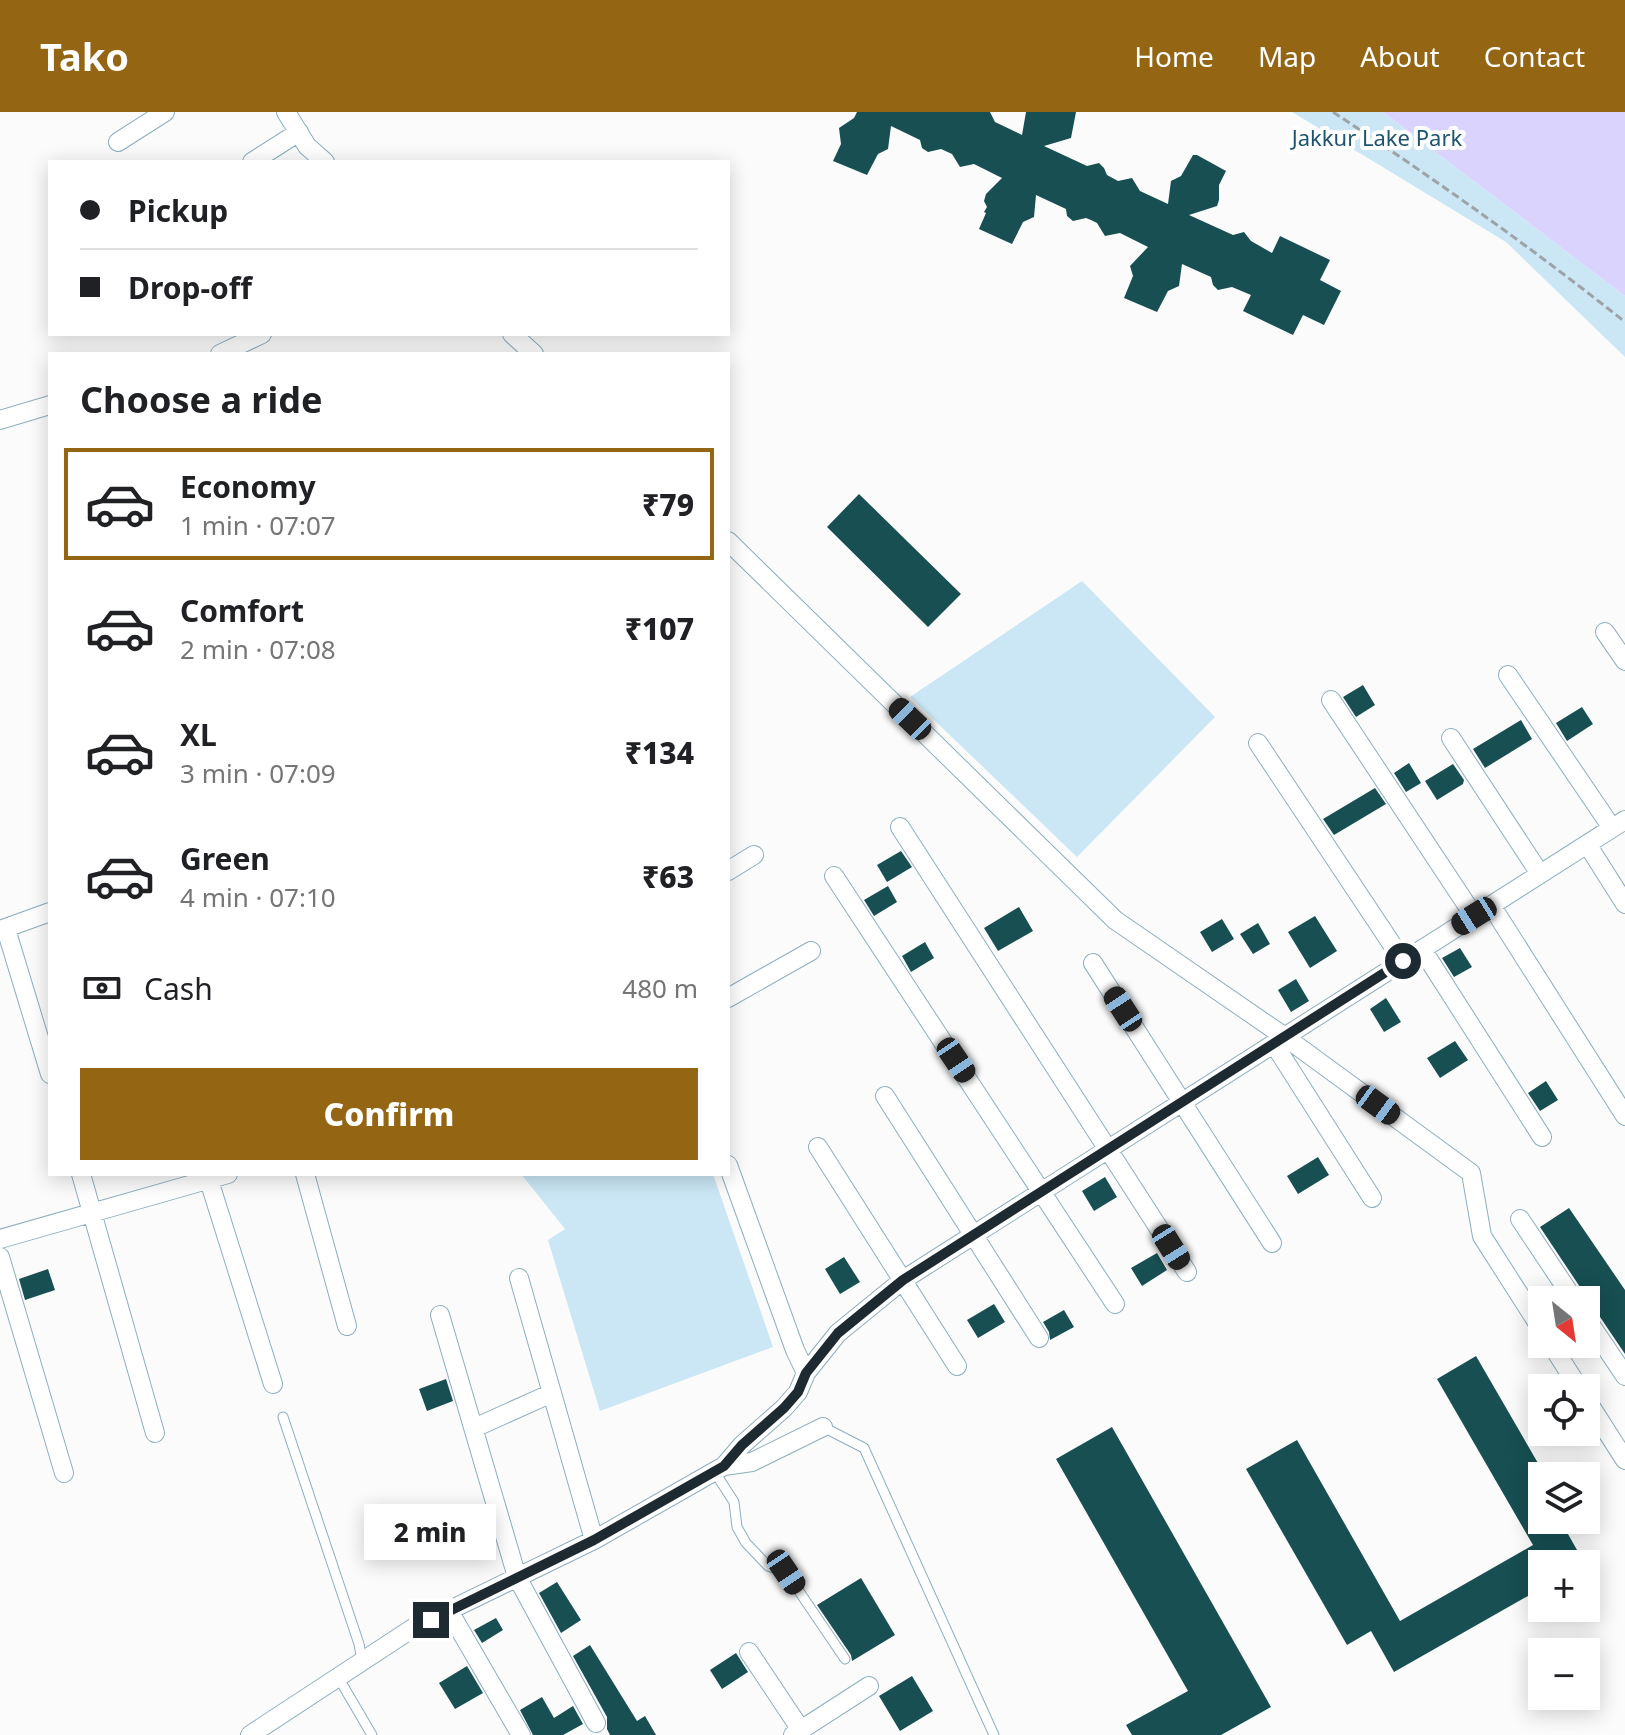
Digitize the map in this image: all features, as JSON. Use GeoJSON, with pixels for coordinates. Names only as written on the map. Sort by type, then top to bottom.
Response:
{"type":"FeatureCollection","features":[{"type":"Feature","properties":{"kind":"street"},"geometry":{"type":"LineString","coordinates":[[118,142],[165,112]]}},
{"type":"Feature","properties":{"kind":"street"},"geometry":{"type":"LineString","coordinates":[[286,112],[307,146],[323,160]]}},
{"type":"Feature","properties":{"kind":"street"},"geometry":{"type":"LineString","coordinates":[[255,160],[299,132]]}},
{"type":"Feature","properties":{"kind":"street"},"geometry":{"type":"LineString","coordinates":[[224,352],[258,336]]}},
{"type":"Feature","properties":{"kind":"street"},"geometry":{"type":"LineString","coordinates":[[514,336],[532,352]]}},
{"type":"Feature","properties":{"kind":"street"},"geometry":{"type":"LineString","coordinates":[[0,420],[48,406]]}},
{"type":"Feature","properties":{"kind":"street"},"geometry":{"type":"LineString","coordinates":[[730,543],[1115,920],[1279,1040],[1471,1173],[1482,1236],[1528,1308]]}},
{"type":"Feature","properties":{"kind":"street"},"geometry":{"type":"LineString","coordinates":[[1605,632],[1625,661]]}},
{"type":"Feature","properties":{"kind":"street"},"geometry":{"type":"LineString","coordinates":[[250,1735],[413,1628],[594,1540],[719,1469],[791,1400],[803,1384],[806,1373],[838,1333],[903,1280],[1618,824],[1508,675]]}},
{"type":"Feature","properties":{"kind":"street"},"geometry":{"type":"LineString","coordinates":[[1331,700],[1474,916]]}},
{"type":"Feature","properties":{"kind":"street"},"geometry":{"type":"LineString","coordinates":[[1451,738],[1540,874]]}},
{"type":"Feature","properties":{"kind":"street"},"geometry":{"type":"LineString","coordinates":[[1258,743],[1403,961]]}},
{"type":"Feature","properties":{"kind":"street"},"geometry":{"type":"LineString","coordinates":[[900,827],[1187,1272]]}},
{"type":"Feature","properties":{"kind":"street"},"geometry":{"type":"LineString","coordinates":[[1587,844],[1625,904]]}},
{"type":"Feature","properties":{"kind":"street"},"geometry":{"type":"LineString","coordinates":[[730,870],[754,855]]}},
{"type":"Feature","properties":{"kind":"street"},"geometry":{"type":"LineString","coordinates":[[834,876],[1115,1304]]}},
{"type":"Feature","properties":{"kind":"street"},"geometry":{"type":"LineString","coordinates":[[1491,905],[1625,1116]]}},
{"type":"Feature","properties":{"kind":"street"},"geometry":{"type":"LineString","coordinates":[[48,913],[3,930],[48,1068]]}},
{"type":"Feature","properties":{"kind":"street"},"geometry":{"type":"LineString","coordinates":[[1422,949],[1542,1137]]}},
{"type":"Feature","properties":{"kind":"street"},"geometry":{"type":"LineString","coordinates":[[730,997],[811,951]]}},
{"type":"Feature","properties":{"kind":"street"},"geometry":{"type":"LineString","coordinates":[[1093,963],[1272,1243]]}},
{"type":"Feature","properties":{"kind":"street"},"geometry":{"type":"LineString","coordinates":[[1279,1040],[1372,1198]]}},
{"type":"Feature","properties":{"kind":"street"},"geometry":{"type":"LineString","coordinates":[[885,1096],[1039,1338]]}},
{"type":"Feature","properties":{"kind":"street"},"geometry":{"type":"LineString","coordinates":[[818,1147],[957,1366]]}},
{"type":"Feature","properties":{"kind":"street"},"geometry":{"type":"LineString","coordinates":[[730,1171],[806,1373]]}},
{"type":"Feature","properties":{"kind":"street"},"geometry":{"type":"LineString","coordinates":[[82,1176],[155,1433]]}},
{"type":"Feature","properties":{"kind":"street"},"geometry":{"type":"LineString","coordinates":[[0,1239],[215,1176],[273,1384]]}},
{"type":"Feature","properties":{"kind":"street"},"geometry":{"type":"LineString","coordinates":[[306,1176],[347,1326]]}},
{"type":"Feature","properties":{"kind":"street"},"geometry":{"type":"LineString","coordinates":[[1520,1219],[1565,1286]]}},
{"type":"Feature","properties":{"kind":"street"},"geometry":{"type":"LineString","coordinates":[[0,1257],[64,1473]]}},
{"type":"Feature","properties":{"kind":"street"},"geometry":{"type":"LineString","coordinates":[[519,1278],[594,1540]]}},
{"type":"Feature","properties":{"kind":"street"},"geometry":{"type":"LineString","coordinates":[[440,1315],[517,1577],[596,1723]]}},
{"type":"Feature","properties":{"kind":"street"},"geometry":{"type":"LineString","coordinates":[[1600,1339],[1625,1376]]}},
{"type":"Feature","properties":{"kind":"street"},"geometry":{"type":"LineString","coordinates":[[474,1428],[552,1393]]}},
{"type":"Feature","properties":{"kind":"street"},"geometry":{"type":"LineString","coordinates":[[1600,1419],[1624,1454]]}},
{"type":"Feature","properties":{"kind":"street"},"geometry":{"type":"LineString","coordinates":[[719,1469],[752,1462],[823,1427]]}},
{"type":"Feature","properties":{"kind":"street"},"geometry":{"type":"LineString","coordinates":[[449,1611],[521,1735]]}},
{"type":"Feature","properties":{"kind":"street"},"geometry":{"type":"LineString","coordinates":[[749,1652],[797,1732],[869,1686]]}},
{"type":"Feature","properties":{"kind":"lane"},"geometry":{"type":"LineString","coordinates":[[283,1417],[362,1661]]}},
{"type":"Feature","properties":{"kind":"lane"},"geometry":{"type":"LineString","coordinates":[[823,1427],[864,1448],[994,1735]]}},
{"type":"Feature","properties":{"kind":"lane"},"geometry":{"type":"LineString","coordinates":[[719,1469],[734,1502],[737,1527],[746,1543],[768,1566],[786,1572],[845,1659]]}},
{"type":"Feature","properties":{"kind":"lane"},"geometry":{"type":"LineString","coordinates":[[338,1677],[372,1735]]}},
{"type":"Feature","properties":{"kind":"path"},"geometry":{"type":"LineString","coordinates":[[1333,112],[1548,260],[1625,322]]}},
{"type":"Feature","properties":{"kind":"green space","name":"Jakkur Lake Park"},"geometry":{"type":"Polygon","coordinates":[[[1292,112],[1383,112],[1625,296],[1625,357],[1506,242],[1292,112]]]}},
{"type":"Feature","properties":{"kind":"green space"},"geometry":{"type":"Polygon","coordinates":[[[1082,581],[1215,717],[1077,857],[910,697],[1082,581]]]}},
{"type":"Feature","properties":{"kind":"green space"},"geometry":{"type":"Polygon","coordinates":[[[523,1176],[714,1176],[773,1347],[600,1411],[548,1240],[565,1229],[523,1176]]]}},
{"type":"Feature","properties":{"kind":"shaded area"},"geometry":{"type":"Polygon","coordinates":[[[1383,112],[1625,112],[1625,296],[1383,112]]]}},
{"type":"Feature","properties":{"kind":"building"},"geometry":{"type":"Polygon","coordinates":[[[857,112],[990,112],[995,122],[1022,135],[1026,112],[1076,112],[1071,138],[1044,146],[1087,166],[1099,163],[1107,175],[1118,181],[1132,178],[1140,191],[1168,204],[1171,181],[1181,176],[1193,155],[1197,155],[1226,171],[1219,185],[1217,206],[1189,215],[1233,235],[1244,232],[1251,241],[1272,253],[1280,236],[1330,260],[1320,280],[1341,291],[1324,325],[1303,315],[1293,335],[1243,311],[1251,295],[1232,287],[1218,290],[1211,277],[1182,264],[1179,286],[1168,291],[1157,312],[1124,298],[1133,276],[1130,266],[1148,247],[1120,233],[1105,236],[1097,223],[1086,218],[1073,221],[1067,216],[1066,209],[1036,195],[1034,217],[1023,222],[1012,244],[979,229],[986,213],[986,194],[1002,178],[974,164],[960,167],[952,154],[941,149],[928,152],[922,148],[920,140],[891,126],[888,149],[878,154],[867,175],[833,161],[841,144],[839,128],[854,118],[857,112]]]}},
{"type":"Feature","properties":{"kind":"building"},"geometry":{"type":"Polygon","coordinates":[[[859,494],[961,594],[928,627],[827,527],[859,494]]]}},
{"type":"Feature","properties":{"kind":"building"},"geometry":{"type":"Polygon","coordinates":[[[1363,685],[1375,705],[1356,717],[1343,697],[1363,685]]]}},
{"type":"Feature","properties":{"kind":"building"},"geometry":{"type":"Polygon","coordinates":[[[1582,707],[1593,724],[1567,741],[1556,723],[1582,707]]]}},
{"type":"Feature","properties":{"kind":"building"},"geometry":{"type":"Polygon","coordinates":[[[1521,720],[1532,739],[1485,768],[1473,749],[1521,720]]]}},
{"type":"Feature","properties":{"kind":"building"},"geometry":{"type":"Polygon","coordinates":[[[1409,763],[1421,783],[1406,792],[1394,773],[1409,763]]]}},
{"type":"Feature","properties":{"kind":"building"},"geometry":{"type":"Polygon","coordinates":[[[1453,764],[1464,780],[1463,784],[1437,800],[1425,781],[1453,764]]]}},
{"type":"Feature","properties":{"kind":"building"},"geometry":{"type":"Polygon","coordinates":[[[1375,788],[1386,804],[1334,835],[1323,819],[1375,788]]]}},
{"type":"Feature","properties":{"kind":"building"},"geometry":{"type":"Polygon","coordinates":[[[901,851],[912,867],[887,882],[877,865],[901,851]]]}},
{"type":"Feature","properties":{"kind":"building"},"geometry":{"type":"Polygon","coordinates":[[[888,886],[897,902],[874,916],[864,900],[888,886]]]}},
{"type":"Feature","properties":{"kind":"building"},"geometry":{"type":"Polygon","coordinates":[[[1019,907],[1033,931],[998,951],[984,928],[1019,907]]]}},
{"type":"Feature","properties":{"kind":"building"},"geometry":{"type":"Polygon","coordinates":[[[1315,916],[1337,951],[1310,968],[1288,932],[1315,916]]]}},
{"type":"Feature","properties":{"kind":"building"},"geometry":{"type":"Polygon","coordinates":[[[1222,919],[1234,939],[1212,952],[1200,932],[1222,919]]]}},
{"type":"Feature","properties":{"kind":"building"},"geometry":{"type":"Polygon","coordinates":[[[1258,923],[1270,944],[1253,954],[1240,934],[1258,923]]]}},
{"type":"Feature","properties":{"kind":"building"},"geometry":{"type":"Polygon","coordinates":[[[925,942],[934,958],[911,972],[902,956],[925,942]]]}},
{"type":"Feature","properties":{"kind":"building"},"geometry":{"type":"Polygon","coordinates":[[[1460,948],[1472,967],[1454,977],[1442,958],[1460,948]]]}},
{"type":"Feature","properties":{"kind":"building"},"geometry":{"type":"Polygon","coordinates":[[[1296,979],[1309,1001],[1291,1012],[1278,990],[1296,979]]]}},
{"type":"Feature","properties":{"kind":"building"},"geometry":{"type":"Polygon","coordinates":[[[1386,998],[1401,1022],[1384,1032],[1370,1009],[1386,998]]]}},
{"type":"Feature","properties":{"kind":"building"},"geometry":{"type":"Polygon","coordinates":[[[1455,1041],[1468,1060],[1440,1078],[1427,1058],[1455,1041]]]}},
{"type":"Feature","properties":{"kind":"building"},"geometry":{"type":"Polygon","coordinates":[[[1546,1081],[1558,1100],[1540,1111],[1528,1093],[1546,1081]]]}},
{"type":"Feature","properties":{"kind":"building"},"geometry":{"type":"Polygon","coordinates":[[[1318,1157],[1329,1175],[1298,1194],[1287,1176],[1318,1157]]]}},
{"type":"Feature","properties":{"kind":"building"},"geometry":{"type":"Polygon","coordinates":[[[1105,1177],[1117,1197],[1094,1211],[1082,1191],[1105,1177]]]}},
{"type":"Feature","properties":{"kind":"building"},"geometry":{"type":"Polygon","coordinates":[[[1569,1208],[1625,1290],[1625,1354],[1600,1317],[1600,1286],[1579,1286],[1540,1227],[1569,1208]]]}},
{"type":"Feature","properties":{"kind":"building"},"geometry":{"type":"Polygon","coordinates":[[[1157,1253],[1167,1270],[1142,1286],[1131,1268],[1157,1253]]]}},
{"type":"Feature","properties":{"kind":"building"},"geometry":{"type":"Polygon","coordinates":[[[844,1257],[860,1282],[840,1294],[825,1269],[844,1257]]]}},
{"type":"Feature","properties":{"kind":"building"},"geometry":{"type":"Polygon","coordinates":[[[48,1269],[55,1290],[25,1300],[19,1279],[48,1269]]]}},
{"type":"Feature","properties":{"kind":"building"},"geometry":{"type":"Polygon","coordinates":[[[994,1304],[1005,1322],[978,1338],[967,1320],[994,1304]]]}},
{"type":"Feature","properties":{"kind":"building"},"geometry":{"type":"Polygon","coordinates":[[[1064,1310],[1074,1327],[1050,1340],[1043,1322],[1064,1310]]]}},
{"type":"Feature","properties":{"kind":"building"},"geometry":{"type":"Polygon","coordinates":[[[1476,1356],[1537,1462],[1528,1462],[1528,1534],[1568,1534],[1577,1550],[1528,1550],[1528,1596],[1394,1672],[1371,1631],[1347,1645],[1246,1469],[1297,1440],[1400,1621],[1533,1545],[1437,1379],[1476,1356]]]}},
{"type":"Feature","properties":{"kind":"building"},"geometry":{"type":"Polygon","coordinates":[[[446,1379],[453,1401],[427,1411],[419,1389],[446,1379]]]}},
{"type":"Feature","properties":{"kind":"building"},"geometry":{"type":"Polygon","coordinates":[[[1112,1427],[1271,1707],[1221,1735],[1132,1735],[1126,1725],[1188,1691],[1056,1459],[1112,1427]]]}},
{"type":"Feature","properties":{"kind":"building"},"geometry":{"type":"Polygon","coordinates":[[[485,1510],[491,1532],[465,1541],[457,1521],[485,1510]]]}},
{"type":"Feature","properties":{"kind":"building"},"geometry":{"type":"Polygon","coordinates":[[[861,1578],[895,1635],[852,1661],[817,1605],[861,1578]]]}},
{"type":"Feature","properties":{"kind":"building"},"geometry":{"type":"Polygon","coordinates":[[[557,1582],[581,1620],[561,1633],[539,1593],[557,1582]]]}},
{"type":"Feature","properties":{"kind":"building"},"geometry":{"type":"Polygon","coordinates":[[[496,1618],[503,1630],[482,1643],[474,1630],[496,1618]]]}},
{"type":"Feature","properties":{"kind":"building"},"geometry":{"type":"Polygon","coordinates":[[[590,1645],[637,1721],[645,1716],[656,1735],[610,1735],[607,1717],[573,1656],[590,1645]]]}},
{"type":"Feature","properties":{"kind":"building"},"geometry":{"type":"Polygon","coordinates":[[[736,1653],[748,1672],[722,1689],[710,1670],[736,1653]]]}},
{"type":"Feature","properties":{"kind":"building"},"geometry":{"type":"Polygon","coordinates":[[[467,1666],[483,1693],[455,1709],[439,1683],[467,1666]]]}},
{"type":"Feature","properties":{"kind":"building"},"geometry":{"type":"Polygon","coordinates":[[[912,1676],[933,1711],[900,1731],[879,1696],[912,1676]]]}},
{"type":"Feature","properties":{"kind":"building"},"geometry":{"type":"Polygon","coordinates":[[[542,1697],[554,1718],[573,1706],[583,1724],[563,1735],[533,1735],[520,1710],[542,1697]]]}},
{"type":"Feature","properties":{"kind":"route"},"geometry":{"type":"LineString","coordinates":[[431,1620],[594,1540],[724,1466],[798,1392],[806,1373],[838,1333],[903,1280],[1403,961]]}}]}
